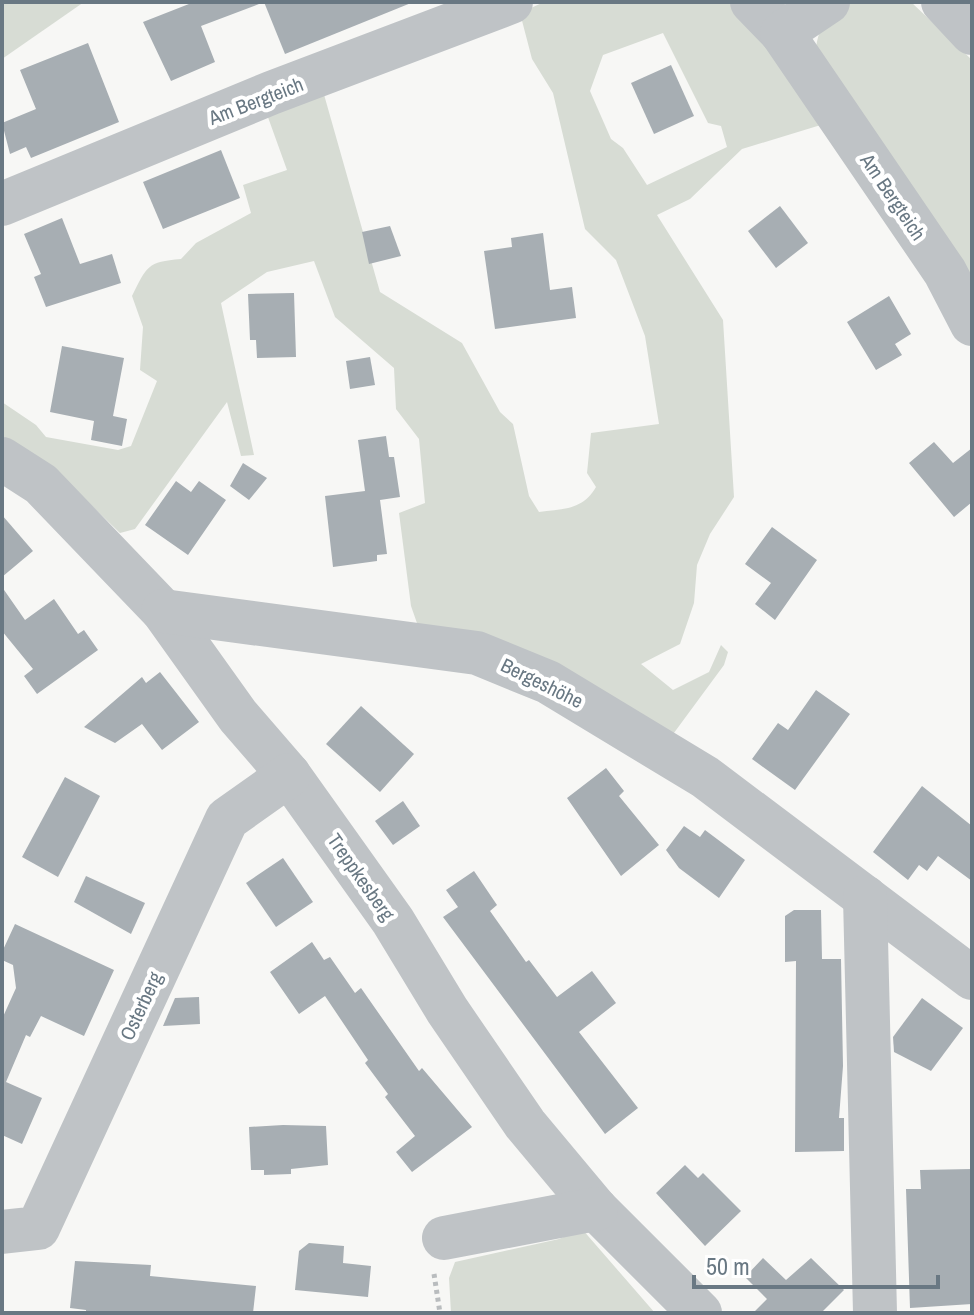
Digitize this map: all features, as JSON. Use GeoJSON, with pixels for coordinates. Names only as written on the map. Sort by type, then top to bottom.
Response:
{"type":"FeatureCollection","features":[{"type":"Feature","properties":{"kind":"street","name":"Am Bergteich"},"geometry":{"type":"LineString","coordinates":[[2,204],[271,93],[511,2]]}},
{"type":"Feature","properties":{"kind":"street","name":"Am Bergteich"},"geometry":{"type":"LineString","coordinates":[[752,2],[782,33],[945,272],[972,324]]}},
{"type":"Feature","properties":{"kind":"street"},"geometry":{"type":"LineString","coordinates":[[782,33],[828,2]]}},
{"type":"Feature","properties":{"kind":"street"},"geometry":{"type":"LineString","coordinates":[[943,2],[972,33]]}},
{"type":"Feature","properties":{"kind":"street","name":"Treppkesberg"},"geometry":{"type":"LineString","coordinates":[[2,459],[41,484],[163,611],[238,716],[289,775],[393,921],[447,1010],[516,1111],[596,1209],[700,1313]]}},
{"type":"Feature","properties":{"kind":"street","name":"Bergeshöhe"},"geometry":{"type":"LineString","coordinates":[[163,611],[477,653],[548,682],[705,777],[972,978]]}},
{"type":"Feature","properties":{"kind":"street","name":"Osterberg"},"geometry":{"type":"LineString","coordinates":[[2,1232],[38,1228],[227,819],[289,775]]}},
{"type":"Feature","properties":{"kind":"street"},"geometry":{"type":"LineString","coordinates":[[865,897],[875,1313]]}},
{"type":"Feature","properties":{"kind":"street"},"geometry":{"type":"LineString","coordinates":[[444,1238],[596,1209]]}},
{"type":"Feature","properties":{"kind":"shaded area"},"geometry":{"type":"Polygon","coordinates":[[[2,2],[84,2],[2,59],[2,2]]]}},
{"type":"Feature","properties":{"kind":"shaded area"},"geometry":{"type":"Polygon","coordinates":[[[544,2],[728,2],[765,28],[824,124],[742,149],[690,199],[657,215],[723,320],[734,497],[710,534],[697,565],[694,603],[680,644],[641,664],[673,690],[709,672],[721,645],[728,652],[724,665],[668,741],[418,626],[411,606],[399,513],[425,503],[419,439],[396,409],[394,368],[335,317],[314,261],[267,272],[221,303],[254,455],[241,456],[227,402],[135,529],[120,533],[62,477],[2,436],[2,402],[36,425],[46,437],[118,450],[131,446],[157,381],[140,370],[143,327],[132,296],[141,278],[149,267],[181,259],[196,243],[251,213],[243,185],[287,170],[265,109],[323,91],[380,292],[462,343],[500,412],[513,424],[529,496],[539,512],[572,507],[585,500],[596,487],[587,473],[591,433],[659,424],[645,336],[616,260],[585,229],[553,93],[532,59],[520,13],[544,2]],[[663,33],[603,55],[590,91],[611,139],[623,148],[647,185],[727,147],[721,126],[708,123],[663,33]]]}},
{"type":"Feature","properties":{"kind":"shaded area"},"geometry":{"type":"Polygon","coordinates":[[[851,2],[911,2],[972,60],[972,274],[951,259],[815,61],[817,41],[823,26],[851,2]]]}},
{"type":"Feature","properties":{"kind":"shaded area"},"geometry":{"type":"Polygon","coordinates":[[[582,1229],[655,1313],[451,1313],[449,1278],[455,1262],[559,1239],[582,1229]]]}},
{"type":"Feature","properties":{"kind":"building"},"geometry":{"type":"Polygon","coordinates":[[[194,2],[259,4],[201,26],[215,62],[171,81],[143,22],[194,2]]]}},
{"type":"Feature","properties":{"kind":"building"},"geometry":{"type":"Polygon","coordinates":[[[264,2],[411,2],[411,3],[285,54],[264,2]]]}},
{"type":"Feature","properties":{"kind":"building"},"geometry":{"type":"Polygon","coordinates":[[[88,43],[119,122],[31,158],[26,147],[10,154],[2,123],[36,109],[20,70],[88,43]]]}},
{"type":"Feature","properties":{"kind":"building"},"geometry":{"type":"Polygon","coordinates":[[[671,65],[694,116],[654,134],[631,83],[671,65]]]}},
{"type":"Feature","properties":{"kind":"building"},"geometry":{"type":"Polygon","coordinates":[[[221,150],[240,198],[163,229],[143,182],[221,150]]]}},
{"type":"Feature","properties":{"kind":"building"},"geometry":{"type":"Polygon","coordinates":[[[780,206],[808,243],[776,268],[748,231],[780,206]]]}},
{"type":"Feature","properties":{"kind":"building"},"geometry":{"type":"Polygon","coordinates":[[[62,218],[80,264],[112,254],[121,283],[46,307],[34,277],[41,274],[24,234],[62,218]]]}},
{"type":"Feature","properties":{"kind":"building"},"geometry":{"type":"Polygon","coordinates":[[[390,226],[401,256],[369,264],[362,232],[390,226]]]}},
{"type":"Feature","properties":{"kind":"building"},"geometry":{"type":"Polygon","coordinates":[[[543,233],[550,290],[572,287],[576,318],[495,329],[484,251],[512,247],[511,238],[543,233]]]}},
{"type":"Feature","properties":{"kind":"building"},"geometry":{"type":"Polygon","coordinates":[[[294,293],[296,357],[257,358],[256,340],[250,340],[248,294],[294,293]]]}},
{"type":"Feature","properties":{"kind":"building"},"geometry":{"type":"Polygon","coordinates":[[[889,296],[911,334],[895,344],[902,355],[876,370],[847,322],[889,296]]]}},
{"type":"Feature","properties":{"kind":"building"},"geometry":{"type":"Polygon","coordinates":[[[62,346],[124,358],[113,416],[127,419],[122,446],[91,440],[94,421],[50,412],[62,346]]]}},
{"type":"Feature","properties":{"kind":"building"},"geometry":{"type":"Polygon","coordinates":[[[370,357],[375,385],[350,389],[346,361],[370,357]]]}},
{"type":"Feature","properties":{"kind":"building"},"geometry":{"type":"Polygon","coordinates":[[[386,436],[389,457],[394,457],[400,497],[380,500],[387,554],[377,555],[377,561],[333,567],[325,496],[365,491],[358,440],[386,436]]]}},
{"type":"Feature","properties":{"kind":"building"},"geometry":{"type":"Polygon","coordinates":[[[934,442],[953,463],[972,448],[972,502],[954,517],[909,463],[934,442]]]}},
{"type":"Feature","properties":{"kind":"building"},"geometry":{"type":"Polygon","coordinates":[[[243,463],[267,478],[249,500],[230,486],[243,463]]]}},
{"type":"Feature","properties":{"kind":"building"},"geometry":{"type":"Polygon","coordinates":[[[176,481],[191,492],[199,481],[226,500],[188,555],[145,525],[176,481]]]}},
{"type":"Feature","properties":{"kind":"building"},"geometry":{"type":"Polygon","coordinates":[[[2,515],[33,551],[2,577],[2,515]]]}},
{"type":"Feature","properties":{"kind":"building"},"geometry":{"type":"Polygon","coordinates":[[[772,527],[817,560],[775,620],[755,604],[771,583],[745,564],[772,527]]]}},
{"type":"Feature","properties":{"kind":"building"},"geometry":{"type":"Polygon","coordinates":[[[2,587],[25,620],[54,599],[78,634],[84,630],[98,650],[37,694],[24,676],[33,669],[2,631],[2,587]]]}},
{"type":"Feature","properties":{"kind":"building"},"geometry":{"type":"Polygon","coordinates":[[[160,672],[199,722],[162,750],[142,724],[115,743],[84,727],[142,677],[146,683],[160,672]]]}},
{"type":"Feature","properties":{"kind":"building"},"geometry":{"type":"Polygon","coordinates":[[[816,690],[850,714],[795,790],[752,759],[778,723],[788,730],[816,690]]]}},
{"type":"Feature","properties":{"kind":"building"},"geometry":{"type":"Polygon","coordinates":[[[361,706],[414,754],[380,792],[326,744],[361,706]]]}},
{"type":"Feature","properties":{"kind":"building"},"geometry":{"type":"Polygon","coordinates":[[[606,768],[624,791],[619,796],[659,845],[621,876],[567,798],[606,768]]]}},
{"type":"Feature","properties":{"kind":"building"},"geometry":{"type":"Polygon","coordinates":[[[65,777],[100,796],[58,877],[22,857],[65,777]]]}},
{"type":"Feature","properties":{"kind":"building"},"geometry":{"type":"Polygon","coordinates":[[[922,786],[972,826],[972,881],[938,856],[927,871],[919,865],[908,880],[873,852],[922,786]]]}},
{"type":"Feature","properties":{"kind":"building"},"geometry":{"type":"Polygon","coordinates":[[[403,801],[420,826],[393,845],[375,821],[403,801]]]}},
{"type":"Feature","properties":{"kind":"building"},"geometry":{"type":"Polygon","coordinates":[[[684,826],[700,837],[705,830],[745,860],[719,898],[679,868],[666,850],[684,826]]]}},
{"type":"Feature","properties":{"kind":"building"},"geometry":{"type":"Polygon","coordinates":[[[283,858],[313,902],[276,927],[246,883],[283,858]]]}},
{"type":"Feature","properties":{"kind":"building"},"geometry":{"type":"Polygon","coordinates":[[[474,871],[497,905],[490,911],[526,962],[529,960],[557,997],[592,971],[616,1003],[579,1032],[638,1108],[605,1134],[443,917],[458,907],[446,890],[474,871]]]}},
{"type":"Feature","properties":{"kind":"building"},"geometry":{"type":"Polygon","coordinates":[[[86,876],[145,903],[131,934],[74,902],[86,876]]]}},
{"type":"Feature","properties":{"kind":"building"},"geometry":{"type":"Polygon","coordinates":[[[794,910],[821,910],[822,959],[841,959],[843,1066],[839,1118],[844,1118],[844,1151],[795,1152],[796,961],[785,962],[785,916],[794,910]]]}},
{"type":"Feature","properties":{"kind":"building"},"geometry":{"type":"Polygon","coordinates":[[[15,924],[114,970],[84,1036],[41,1016],[30,1037],[26,1035],[6,1082],[42,1098],[22,1144],[2,1135],[2,1019],[16,988],[13,965],[2,960],[2,952],[15,924]]]}},
{"type":"Feature","properties":{"kind":"building"},"geometry":{"type":"Polygon","coordinates":[[[312,942],[324,960],[330,957],[355,993],[361,988],[419,1071],[422,1068],[472,1127],[412,1172],[396,1152],[415,1136],[385,1097],[388,1094],[365,1063],[368,1060],[325,996],[299,1014],[270,972],[312,942]]]}},
{"type":"Feature","properties":{"kind":"building"},"geometry":{"type":"Polygon","coordinates":[[[199,997],[200,1024],[163,1026],[175,998],[199,997]]]}},
{"type":"Feature","properties":{"kind":"building"},"geometry":{"type":"Polygon","coordinates":[[[922,998],[963,1028],[931,1071],[894,1052],[893,1037],[922,998]]]}},
{"type":"Feature","properties":{"kind":"building"},"geometry":{"type":"Polygon","coordinates":[[[326,1126],[328,1165],[291,1169],[291,1174],[264,1175],[264,1170],[251,1170],[249,1127],[326,1126]]]}},
{"type":"Feature","properties":{"kind":"building"},"geometry":{"type":"Polygon","coordinates":[[[685,1165],[698,1178],[703,1173],[741,1211],[705,1246],[656,1193],[685,1165]]]}},
{"type":"Feature","properties":{"kind":"building"},"geometry":{"type":"Polygon","coordinates":[[[972,1169],[972,1304],[910,1308],[906,1189],[921,1189],[920,1170],[972,1169]]]}},
{"type":"Feature","properties":{"kind":"building"},"geometry":{"type":"Polygon","coordinates":[[[309,1243],[344,1246],[343,1263],[371,1266],[368,1297],[295,1290],[299,1251],[309,1243]]]}},
{"type":"Feature","properties":{"kind":"building"},"geometry":{"type":"Polygon","coordinates":[[[763,1258],[786,1280],[811,1258],[844,1290],[821,1313],[753,1313],[767,1299],[745,1277],[763,1258]]]}},
{"type":"Feature","properties":{"kind":"building"},"geometry":{"type":"Polygon","coordinates":[[[75,1261],[151,1265],[150,1276],[256,1286],[253,1313],[86,1313],[86,1310],[70,1308],[75,1261]]]}}]}
